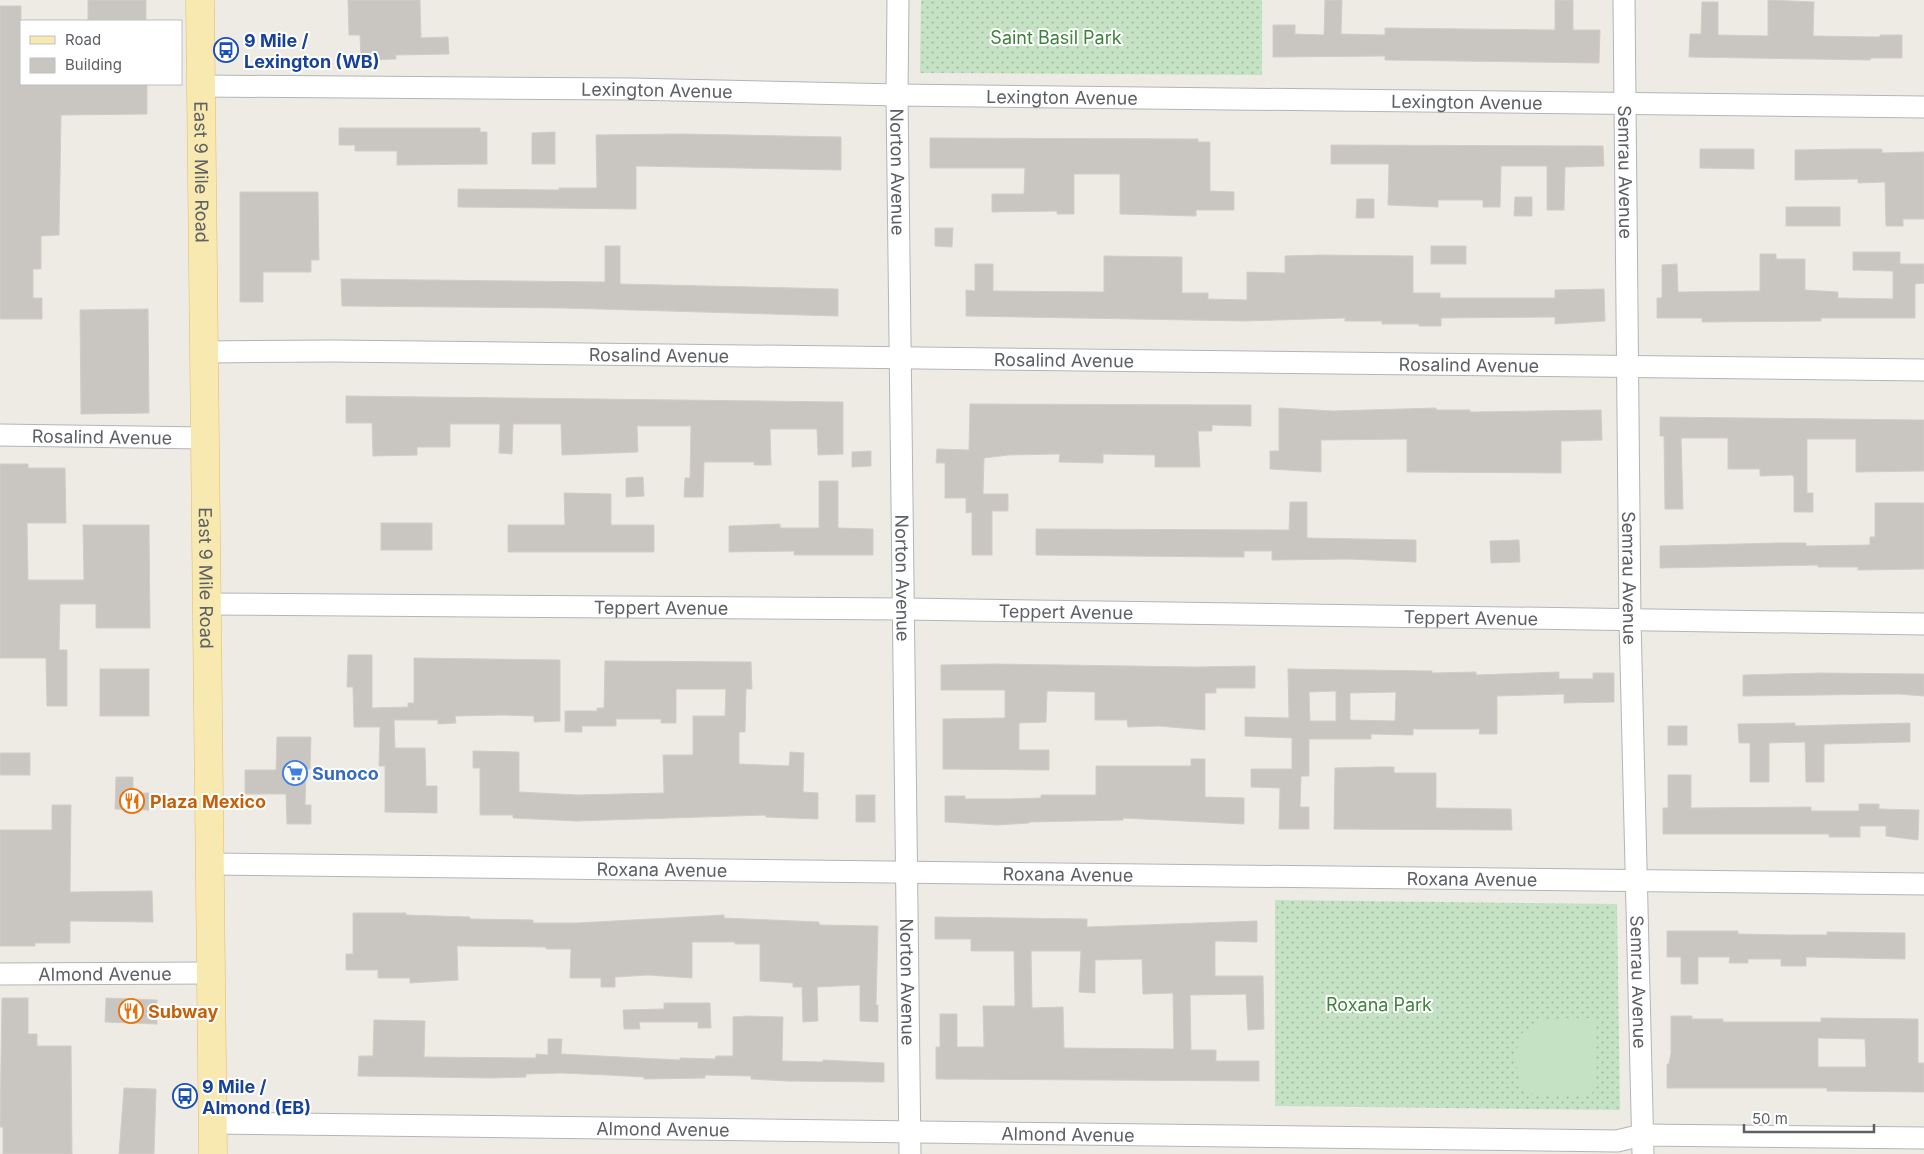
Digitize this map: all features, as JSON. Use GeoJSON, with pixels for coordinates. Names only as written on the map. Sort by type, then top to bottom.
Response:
{"type":"FeatureCollection","features":[{"type":"Feature","properties":{"kind":"main road","name":"East 9 Mile Road"},"geometry":{"type":"LineString","coordinates":[[200,0],[213,1154]]}},
{"type":"Feature","properties":{"kind":"street","name":"Norton Avenue"},"geometry":{"type":"LineString","coordinates":[[898,0],[896,95],[910,1144]]}},
{"type":"Feature","properties":{"kind":"street","name":"Semrau Avenue"},"geometry":{"type":"LineString","coordinates":[[1624,0],[1630,620],[1642,1144]]}},
{"type":"Feature","properties":{"kind":"street","name":"Lexington Avenue"},"geometry":{"type":"LineString","coordinates":[[201,86],[641,89],[896,95],[1924,107]]}},
{"type":"Feature","properties":{"kind":"street","name":"Rosalind Avenue"},"geometry":{"type":"LineString","coordinates":[[204,352],[333,351],[1924,370]]}},
{"type":"Feature","properties":{"kind":"street","name":"Rosalind Avenue"},"geometry":{"type":"LineString","coordinates":[[0,435],[204,438]]}},
{"type":"Feature","properties":{"kind":"street","name":"Teppert Avenue"},"geometry":{"type":"LineString","coordinates":[[207,604],[904,609],[1924,624]]}},
{"type":"Feature","properties":{"kind":"street","name":"Roxana Avenue"},"geometry":{"type":"LineString","coordinates":[[210,864],[1924,884]]}},
{"type":"Feature","properties":{"kind":"street","name":"Almond Avenue"},"geometry":{"type":"LineString","coordinates":[[0,974],[211,973]]}},
{"type":"Feature","properties":{"kind":"street","name":"Almond Avenue"},"geometry":{"type":"LineString","coordinates":[[212,1123],[910,1144],[1617,1141],[1642,1144],[1924,1138]]}},
{"type":"Feature","properties":{"kind":"green space","name":"Saint Basil Park"},"geometry":{"type":"Polygon","coordinates":[[[921,0],[1262,0],[1262,75],[920,73],[921,0]]]}},
{"type":"Feature","properties":{"kind":"green space","name":"Roxana Park"},"geometry":{"type":"Polygon","coordinates":[[[1275,900],[1617,904],[1620,1110],[1275,1106],[1275,900]]]}},
{"type":"Feature","properties":{"kind":"green space"},"geometry":{"type":"Polygon","coordinates":[[[1595,1018],[1596,1089],[1589,1096],[1528,1093],[1519,1079],[1515,1054],[1523,1032],[1546,1019],[1595,1018]]]}},
{"type":"Feature","properties":{"kind":"building"},"geometry":{"type":"Polygon","coordinates":[[[88,0],[146,0],[146,20],[88,20],[88,0]]]}},
{"type":"Feature","properties":{"kind":"building"},"geometry":{"type":"Polygon","coordinates":[[[348,0],[420,0],[421,38],[448,37],[449,54],[396,55],[396,59],[361,60],[360,35],[349,35],[348,0]]]}},
{"type":"Feature","properties":{"kind":"building"},"geometry":{"type":"Polygon","coordinates":[[[1325,0],[1342,0],[1341,34],[1385,35],[1385,28],[1555,30],[1555,0],[1573,0],[1573,30],[1600,30],[1599,63],[1385,60],[1385,56],[1273,57],[1273,25],[1295,25],[1295,34],[1324,35],[1325,0]]]}},
{"type":"Feature","properties":{"kind":"building"},"geometry":{"type":"Polygon","coordinates":[[[1768,0],[1814,2],[1813,36],[1880,37],[1880,35],[1902,35],[1902,58],[1871,58],[1870,60],[1689,57],[1690,34],[1701,34],[1702,2],[1718,2],[1718,35],[1768,36],[1768,0]]]}},
{"type":"Feature","properties":{"kind":"building"},"geometry":{"type":"Polygon","coordinates":[[[0,6],[21,6],[20,85],[147,85],[147,114],[61,115],[59,235],[41,236],[41,269],[33,269],[33,298],[42,298],[42,319],[0,319],[0,6]]]}},
{"type":"Feature","properties":{"kind":"building"},"geometry":{"type":"Polygon","coordinates":[[[339,128],[480,128],[480,132],[487,132],[487,164],[397,165],[397,151],[355,151],[355,145],[339,145],[339,128]]]}},
{"type":"Feature","properties":{"kind":"building"},"geometry":{"type":"Polygon","coordinates":[[[555,132],[555,164],[532,164],[532,133],[555,132]]]}},
{"type":"Feature","properties":{"kind":"building"},"geometry":{"type":"Polygon","coordinates":[[[682,134],[841,137],[841,170],[636,166],[636,209],[458,207],[458,189],[559,190],[559,188],[597,188],[596,135],[682,134]]]}},
{"type":"Feature","properties":{"kind":"building"},"geometry":{"type":"Polygon","coordinates":[[[930,138],[1198,139],[1198,142],[1210,142],[1210,191],[1234,192],[1234,210],[1196,210],[1196,216],[1120,214],[1120,174],[1074,174],[1074,214],[1057,214],[1057,211],[992,212],[992,194],[1024,194],[1025,168],[930,168],[930,138]]]}},
{"type":"Feature","properties":{"kind":"building"},"geometry":{"type":"Polygon","coordinates":[[[1331,145],[1603,146],[1604,166],[1565,167],[1564,210],[1547,210],[1547,166],[1501,166],[1500,207],[1483,207],[1483,200],[1438,200],[1438,207],[1388,205],[1389,164],[1331,164],[1331,145]]]}},
{"type":"Feature","properties":{"kind":"building"},"geometry":{"type":"Polygon","coordinates":[[[1700,149],[1754,149],[1754,169],[1700,168],[1700,149]]]}},
{"type":"Feature","properties":{"kind":"building"},"geometry":{"type":"Polygon","coordinates":[[[1882,149],[1882,153],[1924,152],[1924,219],[1903,219],[1903,226],[1886,226],[1885,182],[1858,183],[1858,179],[1795,180],[1795,150],[1882,149]]]}},
{"type":"Feature","properties":{"kind":"building"},"geometry":{"type":"Polygon","coordinates":[[[240,192],[318,192],[319,260],[311,260],[311,272],[263,272],[263,302],[240,302],[240,192]]]}},
{"type":"Feature","properties":{"kind":"building"},"geometry":{"type":"Polygon","coordinates":[[[1515,197],[1532,197],[1532,216],[1514,216],[1515,197]]]}},
{"type":"Feature","properties":{"kind":"building"},"geometry":{"type":"Polygon","coordinates":[[[1357,199],[1374,199],[1374,218],[1356,218],[1357,199]]]}},
{"type":"Feature","properties":{"kind":"building"},"geometry":{"type":"Polygon","coordinates":[[[1786,207],[1840,207],[1840,226],[1786,226],[1786,207]]]}},
{"type":"Feature","properties":{"kind":"building"},"geometry":{"type":"Polygon","coordinates":[[[935,228],[953,228],[952,247],[935,246],[935,228]]]}},
{"type":"Feature","properties":{"kind":"building"},"geometry":{"type":"Polygon","coordinates":[[[605,246],[620,246],[620,284],[838,289],[838,316],[564,308],[342,306],[341,279],[605,282],[605,246]]]}},
{"type":"Feature","properties":{"kind":"building"},"geometry":{"type":"Polygon","coordinates":[[[1431,246],[1466,246],[1466,264],[1431,264],[1431,246]]]}},
{"type":"Feature","properties":{"kind":"building"},"geometry":{"type":"Polygon","coordinates":[[[1853,252],[1900,252],[1900,264],[1924,264],[1924,283],[1915,284],[1915,318],[1821,318],[1821,321],[1702,322],[1702,318],[1657,318],[1657,298],[1662,298],[1662,265],[1677,264],[1678,292],[1760,291],[1760,254],[1776,254],[1776,259],[1805,259],[1805,290],[1838,292],[1838,298],[1893,299],[1893,271],[1853,270],[1853,252]]]}},
{"type":"Feature","properties":{"kind":"building"},"geometry":{"type":"Polygon","coordinates":[[[1104,256],[1182,257],[1182,293],[1208,293],[1208,299],[1247,300],[1247,272],[1285,273],[1285,256],[1413,256],[1413,293],[1440,293],[1440,298],[1555,298],[1555,290],[1604,289],[1605,321],[1555,324],[1555,317],[1441,318],[1441,326],[1419,326],[1419,324],[1382,324],[1382,321],[1345,321],[1345,318],[1245,321],[966,316],[966,290],[975,291],[975,264],[993,264],[993,291],[1104,292],[1104,256]]]}},
{"type":"Feature","properties":{"kind":"building"},"geometry":{"type":"Polygon","coordinates":[[[148,309],[149,413],[81,414],[80,310],[148,309]]]}},
{"type":"Feature","properties":{"kind":"building"},"geometry":{"type":"Polygon","coordinates":[[[346,396],[843,402],[843,454],[818,455],[817,429],[770,429],[771,465],[754,465],[754,462],[704,462],[703,497],[684,497],[685,478],[690,478],[691,426],[637,426],[638,452],[562,455],[561,424],[513,424],[512,454],[499,453],[500,424],[450,424],[450,447],[417,447],[417,455],[373,456],[372,423],[346,423],[346,396]]]}},
{"type":"Feature","properties":{"kind":"building"},"geometry":{"type":"Polygon","coordinates":[[[970,404],[1251,405],[1251,426],[1212,425],[1212,431],[1198,431],[1200,467],[1155,467],[1155,455],[1103,454],[1103,463],[1059,462],[1060,454],[1008,455],[984,458],[983,494],[1008,494],[1008,511],[992,511],[992,555],[972,555],[972,512],[966,513],[966,498],[945,498],[945,463],[936,463],[937,449],[969,450],[970,404]]]}},
{"type":"Feature","properties":{"kind":"building"},"geometry":{"type":"Polygon","coordinates":[[[1279,408],[1333,411],[1436,408],[1436,410],[1470,410],[1470,412],[1601,410],[1602,440],[1561,441],[1561,473],[1407,472],[1407,439],[1321,440],[1321,472],[1270,469],[1270,451],[1279,451],[1279,408]]]}},
{"type":"Feature","properties":{"kind":"building"},"geometry":{"type":"Polygon","coordinates":[[[1660,417],[1924,420],[1924,471],[1856,472],[1856,439],[1807,439],[1807,493],[1813,493],[1813,512],[1794,512],[1794,477],[1792,475],[1760,476],[1760,469],[1728,469],[1728,438],[1681,438],[1683,509],[1665,509],[1664,436],[1660,436],[1660,417]]]}},
{"type":"Feature","properties":{"kind":"building"},"geometry":{"type":"Polygon","coordinates":[[[871,451],[871,466],[852,467],[852,452],[871,451]]]}},
{"type":"Feature","properties":{"kind":"building"},"geometry":{"type":"Polygon","coordinates":[[[0,464],[28,464],[28,468],[65,468],[66,523],[27,523],[28,580],[84,580],[83,525],[149,525],[150,628],[96,628],[96,604],[60,604],[59,650],[67,650],[67,706],[47,706],[46,658],[0,658],[0,464]]]}},
{"type":"Feature","properties":{"kind":"building"},"geometry":{"type":"Polygon","coordinates":[[[643,477],[644,496],[626,497],[626,478],[643,477]]]}},
{"type":"Feature","properties":{"kind":"building"},"geometry":{"type":"Polygon","coordinates":[[[819,481],[838,481],[838,528],[873,529],[873,555],[794,555],[794,551],[729,552],[729,526],[780,524],[780,528],[819,528],[819,481]]]}},
{"type":"Feature","properties":{"kind":"building"},"geometry":{"type":"Polygon","coordinates":[[[564,493],[611,494],[611,525],[654,525],[654,552],[508,552],[508,525],[565,525],[564,493]]]}},
{"type":"Feature","properties":{"kind":"building"},"geometry":{"type":"Polygon","coordinates":[[[1290,502],[1307,502],[1307,538],[1416,540],[1416,562],[1349,559],[1272,560],[1272,551],[1244,551],[1244,557],[1036,555],[1036,529],[1289,530],[1290,502]]]}},
{"type":"Feature","properties":{"kind":"building"},"geometry":{"type":"Polygon","coordinates":[[[1875,503],[1924,503],[1924,569],[1858,570],[1858,567],[1818,567],[1818,565],[1660,568],[1660,546],[1777,543],[1806,543],[1806,546],[1870,545],[1870,537],[1875,537],[1875,503]]]}},
{"type":"Feature","properties":{"kind":"building"},"geometry":{"type":"Polygon","coordinates":[[[381,523],[432,523],[432,550],[381,550],[381,523]]]}},
{"type":"Feature","properties":{"kind":"building"},"geometry":{"type":"Polygon","coordinates":[[[1519,540],[1520,562],[1491,563],[1490,541],[1519,540]]]}},
{"type":"Feature","properties":{"kind":"building"},"geometry":{"type":"Polygon","coordinates":[[[348,655],[372,655],[372,708],[408,707],[408,703],[414,703],[414,658],[560,660],[560,721],[534,722],[534,716],[502,715],[455,716],[456,723],[438,724],[438,720],[394,720],[395,748],[425,748],[426,786],[437,786],[437,813],[385,812],[385,766],[379,766],[380,727],[354,727],[353,687],[347,687],[348,655]]]}},
{"type":"Feature","properties":{"kind":"building"},"geometry":{"type":"Polygon","coordinates":[[[605,661],[751,662],[752,689],[746,689],[745,732],[739,732],[739,764],[789,766],[790,752],[804,753],[803,792],[818,793],[818,819],[766,817],[766,815],[576,821],[513,818],[513,815],[480,815],[480,768],[473,768],[473,751],[519,752],[519,792],[578,795],[664,793],[663,755],[693,755],[693,716],[725,716],[726,689],[676,689],[676,723],[661,723],[661,719],[616,719],[616,726],[582,726],[582,732],[565,732],[565,711],[597,711],[597,708],[604,708],[605,661]]]}},
{"type":"Feature","properties":{"kind":"building"},"geometry":{"type":"Polygon","coordinates":[[[941,665],[1255,666],[1255,688],[1216,688],[1216,693],[1205,693],[1205,730],[1159,726],[1128,727],[1127,720],[1095,720],[1095,692],[1047,691],[1046,722],[1019,723],[1019,750],[1049,750],[1049,770],[943,769],[943,719],[1005,718],[1005,690],[941,690],[941,665]]]}},
{"type":"Feature","properties":{"kind":"building"},"geometry":{"type":"Polygon","coordinates":[[[100,669],[149,669],[149,716],[100,716],[100,669]]]}},
{"type":"Feature","properties":{"kind":"building"},"geometry":{"type":"Polygon","coordinates":[[[1288,669],[1432,671],[1432,673],[1476,672],[1476,675],[1559,672],[1559,679],[1593,679],[1593,673],[1614,673],[1614,702],[1564,703],[1564,694],[1497,696],[1497,734],[1479,734],[1480,729],[1413,729],[1413,735],[1371,734],[1371,739],[1309,739],[1309,776],[1301,776],[1300,807],[1309,807],[1309,829],[1279,829],[1280,788],[1251,787],[1251,769],[1292,769],[1292,738],[1245,736],[1245,717],[1289,718],[1288,669]],[[1336,691],[1309,692],[1310,721],[1336,721],[1336,691]],[[1396,692],[1350,693],[1350,720],[1395,721],[1396,692]]]}},
{"type":"Feature","properties":{"kind":"building"},"geometry":{"type":"Polygon","coordinates":[[[1820,673],[1924,674],[1924,696],[1898,694],[1743,696],[1743,675],[1820,673]]]}},
{"type":"Feature","properties":{"kind":"building"},"geometry":{"type":"Polygon","coordinates":[[[1795,723],[1795,726],[1910,723],[1910,742],[1824,744],[1824,782],[1806,782],[1805,742],[1769,743],[1769,782],[1750,782],[1750,743],[1739,743],[1738,724],[1795,723]]]}},
{"type":"Feature","properties":{"kind":"building"},"geometry":{"type":"Polygon","coordinates":[[[1668,726],[1687,726],[1687,745],[1668,745],[1668,726]]]}},
{"type":"Feature","properties":{"kind":"building"},"geometry":{"type":"Polygon","coordinates":[[[277,737],[311,737],[310,769],[306,769],[305,805],[311,805],[311,824],[287,824],[286,794],[245,794],[245,770],[276,770],[277,737]]]}},
{"type":"Feature","properties":{"kind":"building"},"geometry":{"type":"Polygon","coordinates":[[[0,753],[30,753],[30,775],[0,775],[0,753]]]}},
{"type":"Feature","properties":{"kind":"building"},"geometry":{"type":"Polygon","coordinates":[[[1191,759],[1205,759],[1205,797],[1244,798],[1244,824],[1123,818],[1123,820],[1029,822],[997,825],[945,822],[945,796],[965,796],[965,799],[1009,799],[1041,798],[1041,795],[1096,795],[1096,766],[1191,766],[1191,759]]]}},
{"type":"Feature","properties":{"kind":"building"},"geometry":{"type":"Polygon","coordinates":[[[1394,767],[1394,773],[1436,773],[1436,808],[1511,809],[1512,830],[1334,829],[1335,768],[1394,767]]]}},
{"type":"Feature","properties":{"kind":"building"},"geometry":{"type":"Polygon","coordinates":[[[1668,775],[1691,775],[1691,808],[1811,807],[1811,811],[1859,811],[1859,804],[1879,804],[1879,809],[1919,810],[1918,840],[1886,836],[1886,826],[1860,826],[1860,837],[1829,837],[1829,834],[1663,834],[1663,808],[1668,808],[1668,775]]]}},
{"type":"Feature","properties":{"kind":"building","name":"Plaza Mexico"},"geometry":{"type":"Polygon","coordinates":[[[116,777],[133,777],[133,793],[149,793],[149,810],[115,809],[116,777]]]}},
{"type":"Feature","properties":{"kind":"building"},"geometry":{"type":"Polygon","coordinates":[[[856,795],[875,795],[875,822],[856,822],[856,795]]]}},
{"type":"Feature","properties":{"kind":"building"},"geometry":{"type":"Polygon","coordinates":[[[52,805],[71,805],[70,892],[152,891],[153,922],[70,921],[70,943],[0,946],[0,830],[52,830],[52,805]]]}},
{"type":"Feature","properties":{"kind":"building"},"geometry":{"type":"Polygon","coordinates":[[[353,913],[406,913],[406,915],[470,917],[470,919],[533,920],[533,923],[577,923],[724,915],[724,918],[819,922],[819,925],[878,926],[876,1005],[878,1005],[878,1022],[860,1021],[860,985],[817,987],[818,1021],[803,1022],[802,987],[793,987],[793,983],[760,981],[760,944],[692,942],[692,978],[648,975],[615,977],[615,987],[601,987],[601,978],[570,978],[571,949],[546,949],[546,947],[457,946],[458,980],[410,983],[410,978],[378,978],[378,970],[346,970],[346,954],[353,954],[353,913]]]}},
{"type":"Feature","properties":{"kind":"building"},"geometry":{"type":"Polygon","coordinates":[[[935,917],[1087,919],[1087,927],[1257,921],[1257,942],[1215,941],[1215,976],[1263,976],[1264,1029],[1248,1030],[1246,994],[1190,995],[1191,1050],[1216,1050],[1216,1061],[1259,1061],[1259,1081],[936,1079],[936,1047],[940,1047],[940,1014],[957,1014],[957,1047],[984,1047],[983,1006],[1015,1006],[1014,951],[971,951],[971,939],[935,939],[935,917]],[[1031,951],[1032,1008],[1063,1007],[1064,1048],[1174,1049],[1173,993],[1143,994],[1142,959],[1095,960],[1095,993],[1079,992],[1081,951],[1031,951]]]}},
{"type":"Feature","properties":{"kind":"building"},"geometry":{"type":"Polygon","coordinates":[[[1667,931],[1738,931],[1738,934],[1790,935],[1827,935],[1827,932],[1905,933],[1905,959],[1806,957],[1806,966],[1781,966],[1781,959],[1748,959],[1748,963],[1729,963],[1730,957],[1698,957],[1698,984],[1681,984],[1681,957],[1667,957],[1667,931]]]}},
{"type":"Feature","properties":{"kind":"building"},"geometry":{"type":"Polygon","coordinates":[[[2,998],[28,998],[28,1034],[37,1034],[37,1046],[71,1046],[72,1154],[3,1154],[3,1127],[0,1127],[2,998]]]}},
{"type":"Feature","properties":{"kind":"building","name":"Subway"},"geometry":{"type":"Polygon","coordinates":[[[106,998],[157,1000],[157,1024],[105,1022],[106,998]]]}},
{"type":"Feature","properties":{"kind":"building"},"geometry":{"type":"Polygon","coordinates":[[[664,1003],[710,1003],[711,1028],[698,1028],[698,1022],[639,1022],[640,1029],[624,1029],[623,1010],[664,1009],[664,1003]]]}},
{"type":"Feature","properties":{"kind":"building"},"geometry":{"type":"Polygon","coordinates":[[[1671,1016],[1692,1016],[1692,1019],[1723,1019],[1723,1022],[1821,1022],[1821,1018],[1918,1019],[1918,1063],[1924,1063],[1924,1092],[1827,1091],[1827,1088],[1667,1088],[1667,1064],[1669,1064],[1671,1053],[1671,1016]],[[1818,1038],[1818,1067],[1866,1067],[1865,1039],[1818,1038]]]}},
{"type":"Feature","properties":{"kind":"building"},"geometry":{"type":"Polygon","coordinates":[[[733,1017],[783,1017],[782,1061],[823,1062],[823,1060],[884,1063],[884,1082],[787,1081],[751,1079],[751,1076],[705,1075],[705,1078],[644,1079],[644,1077],[561,1073],[491,1078],[358,1076],[359,1056],[373,1056],[374,1020],[425,1021],[424,1057],[536,1058],[536,1054],[548,1055],[548,1039],[562,1039],[561,1054],[680,1060],[680,1058],[715,1059],[716,1056],[733,1056],[733,1017]]]}},
{"type":"Feature","properties":{"kind":"building"},"geometry":{"type":"Polygon","coordinates":[[[124,1088],[156,1089],[154,1154],[119,1154],[124,1088]]]}},
{"type":"Feature","properties":{"kind":"place","name":"9 Mile / Lexington (WB)"},"geometry":{"type":"Point","coordinates":[226,50]}},
{"type":"Feature","properties":{"kind":"place","name":"Sunoco"},"geometry":{"type":"Point","coordinates":[295,773]}},
{"type":"Feature","properties":{"kind":"place","name":"Plaza Mexico"},"geometry":{"type":"Point","coordinates":[132,801]}},
{"type":"Feature","properties":{"kind":"place","name":"Subway"},"geometry":{"type":"Point","coordinates":[131,1011]}},
{"type":"Feature","properties":{"kind":"place","name":"9 Mile / Almond (EB)"},"geometry":{"type":"Point","coordinates":[185,1096]}}]}
